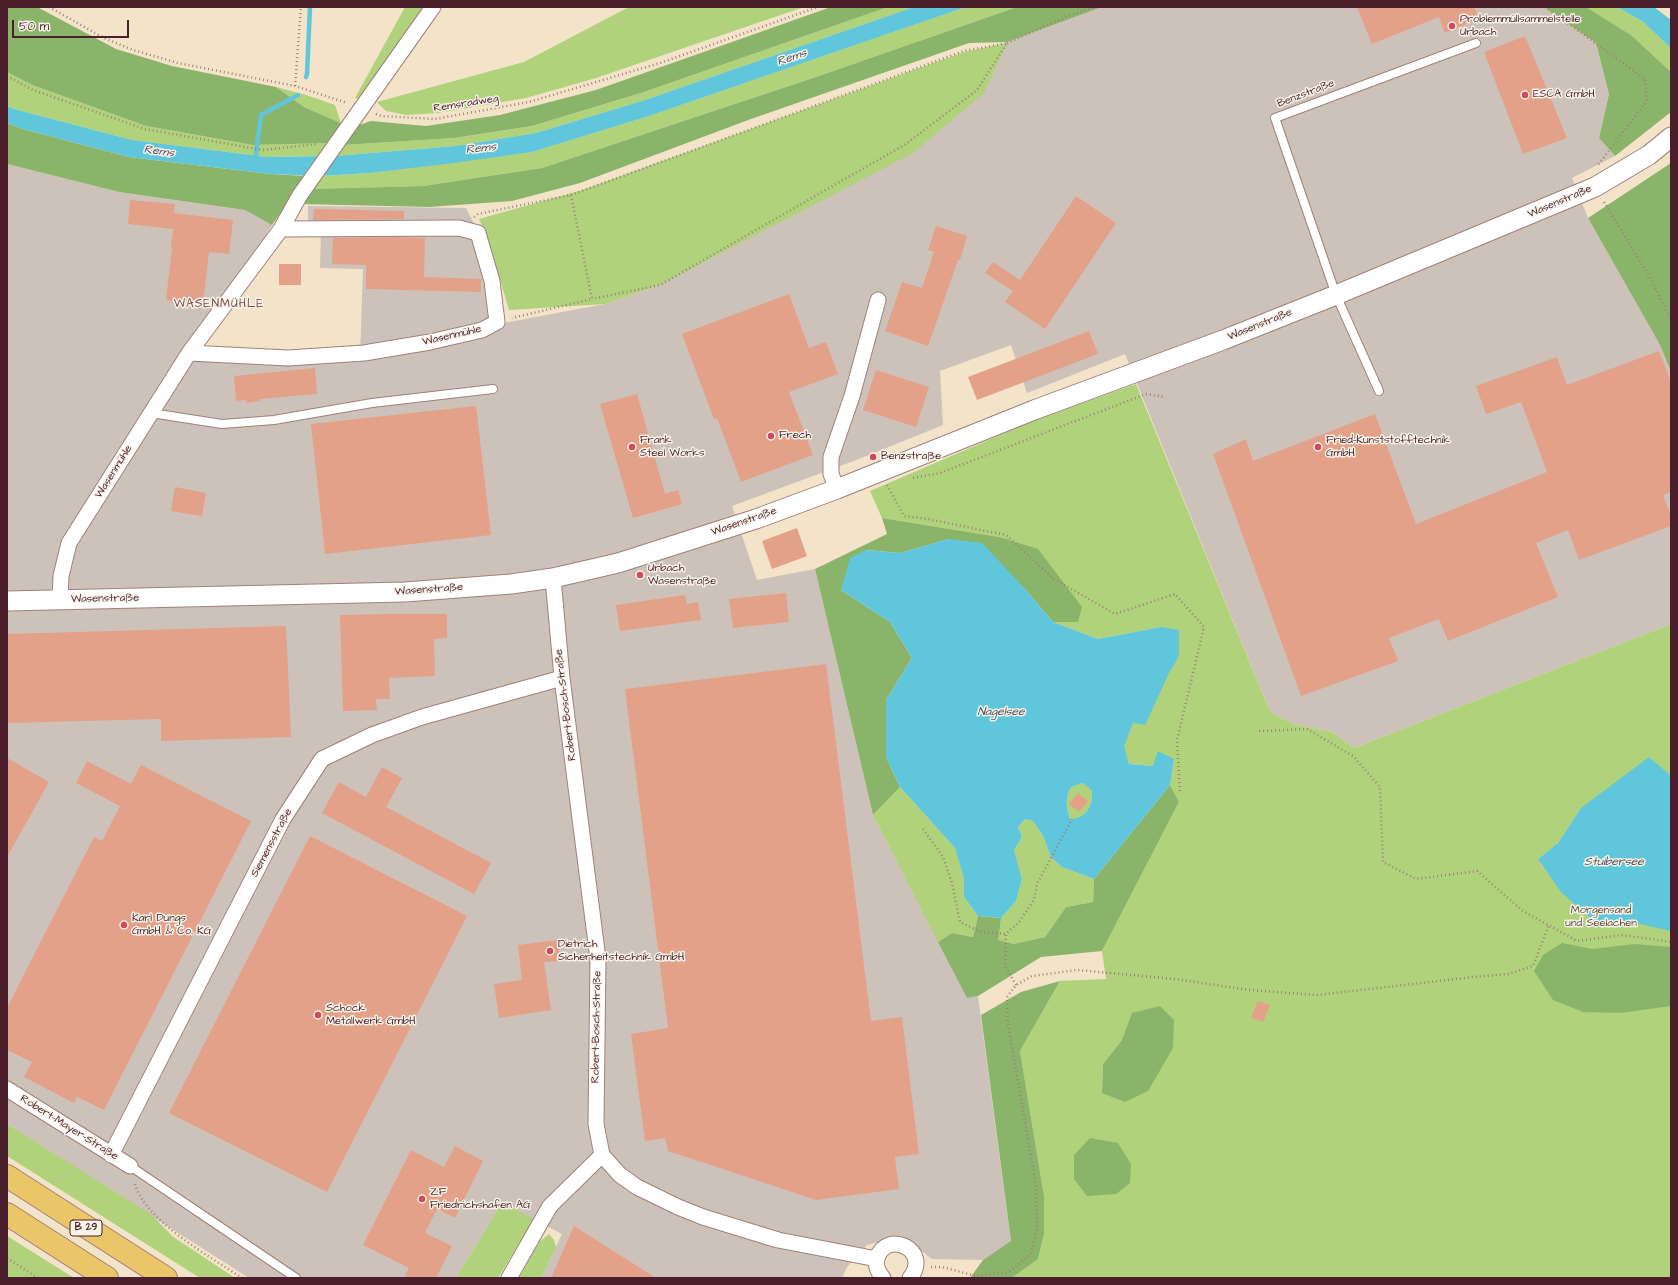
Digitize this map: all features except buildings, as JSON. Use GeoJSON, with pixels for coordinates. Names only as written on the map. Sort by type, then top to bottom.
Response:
{"type":"FeatureCollection","features":[{"type":"Feature","properties":{"kind":"highway","name":"B 29"},"geometry":{"type":"LineString","coordinates":[[7,1176],[166,1278]]}},
{"type":"Feature","properties":{"kind":"highway","name":"B 29"},"geometry":{"type":"LineString","coordinates":[[7,1214],[107,1278]]}},
{"type":"Feature","properties":{"kind":"street","name":"Wasenmühle"},"geometry":{"type":"LineString","coordinates":[[60,600],[62,576],[69,543],[189,353],[281,229],[300,195],[344,133],[355,106],[433,7]]}},
{"type":"Feature","properties":{"kind":"street","name":"Wasenstraße"},"geometry":{"type":"LineString","coordinates":[[7,602],[405,592],[511,584],[553,578],[618,564],[756,519],[837,489],[1034,410],[1223,340],[1336,295],[1595,187],[1649,155],[1671,137]]}},
{"type":"Feature","properties":{"kind":"street"},"geometry":{"type":"LineString","coordinates":[[281,229],[459,228],[478,233],[492,281],[498,322]]}},
{"type":"Feature","properties":{"kind":"street"},"geometry":{"type":"LineString","coordinates":[[837,489],[831,474],[831,457],[852,396],[878,300]]}},
{"type":"Feature","properties":{"kind":"street","name":"Wasenmühle"},"geometry":{"type":"LineString","coordinates":[[189,353],[288,358],[364,353],[430,342],[482,330],[498,322]]}},
{"type":"Feature","properties":{"kind":"street","name":"Robert-Bosch-Straße"},"geometry":{"type":"LineString","coordinates":[[553,578],[562,678],[598,959],[596,1124],[602,1155]]}},
{"type":"Feature","properties":{"kind":"street","name":"Siemensstraße"},"geometry":{"type":"LineString","coordinates":[[111,1155],[283,819],[322,760],[372,734],[422,717],[562,678]]}},
{"type":"Feature","properties":{"kind":"street","name":"Robert-Mayer-Straße"},"geometry":{"type":"LineString","coordinates":[[7,1089],[130,1166]]}},
{"type":"Feature","properties":{"kind":"street"},"geometry":{"type":"LineString","coordinates":[[509,1278],[550,1206],[602,1155],[620,1174],[637,1187],[696,1214],[778,1240],[877,1259]]}},
{"type":"Feature","properties":{"kind":"street"},"geometry":{"type":"LineString","coordinates":[[883,1278],[878,1272],[877,1259],[884,1248],[897,1244],[909,1248],[916,1260],[913,1272]]}},
{"type":"Feature","properties":{"kind":"lane","name":"Benzstraße"},"geometry":{"type":"LineString","coordinates":[[1336,295],[1275,118],[1476,43]]}},
{"type":"Feature","properties":{"kind":"lane"},"geometry":{"type":"LineString","coordinates":[[1336,295],[1379,391]]}},
{"type":"Feature","properties":{"kind":"lane"},"geometry":{"type":"LineString","coordinates":[[151,413],[222,424],[274,420],[372,402],[492,389]]}},
{"type":"Feature","properties":{"kind":"lane"},"geometry":{"type":"LineString","coordinates":[[130,1166],[296,1278]]}},
{"type":"Feature","properties":{"kind":"path","name":"Remsradweg"},"geometry":{"type":"LineString","coordinates":[[49,7],[104,38],[134,50],[178,63],[295,86],[381,116],[435,119],[529,102],[660,63],[818,7]]}},
{"type":"Feature","properties":{"kind":"path"},"geometry":{"type":"LineString","coordinates":[[295,86],[301,7]]}},
{"type":"Feature","properties":{"kind":"path"},"geometry":{"type":"LineString","coordinates":[[459,228],[478,214],[571,195],[964,51],[1007,43],[1068,16],[1094,7]]}},
{"type":"Feature","properties":{"kind":"path"},"geometry":{"type":"LineString","coordinates":[[1545,7],[1645,79],[1647,101],[1595,168]]}},
{"type":"Feature","properties":{"kind":"path"},"geometry":{"type":"LineString","coordinates":[[498,322],[592,299],[660,285],[906,144],[977,90],[1007,43]]}},
{"type":"Feature","properties":{"kind":"path"},"geometry":{"type":"LineString","coordinates":[[7,76],[33,90],[145,129],[263,150],[320,144]]}},
{"type":"Feature","properties":{"kind":"path"},"geometry":{"type":"LineString","coordinates":[[345,110],[355,106]]}},
{"type":"Feature","properties":{"kind":"path"},"geometry":{"type":"LineString","coordinates":[[1595,187],[1652,281],[1671,320]]}},
{"type":"Feature","properties":{"kind":"path"},"geometry":{"type":"LineString","coordinates":[[571,195],[592,299]]}},
{"type":"Feature","properties":{"kind":"path"},"geometry":{"type":"LineString","coordinates":[[909,479],[940,473],[1146,394],[1165,397]]}},
{"type":"Feature","properties":{"kind":"path"},"geometry":{"type":"LineString","coordinates":[[894,482],[886,484],[904,516],[928,518],[1006,535],[1054,579],[1115,614],[1175,594],[1204,627],[1177,740],[1180,792]]}},
{"type":"Feature","properties":{"kind":"path"},"geometry":{"type":"LineString","coordinates":[[1259,731],[1307,729],[1353,756],[1380,787],[1383,862],[1416,879],[1477,871],[1523,910],[1577,941],[1622,935],[1671,942]]}},
{"type":"Feature","properties":{"kind":"path"},"geometry":{"type":"LineString","coordinates":[[1016,985],[1005,966],[1006,934],[1019,922],[1034,900],[1037,884],[1072,819]]}},
{"type":"Feature","properties":{"kind":"path"},"geometry":{"type":"LineString","coordinates":[[923,829],[944,857],[952,883],[960,922],[981,932],[1006,934]]}},
{"type":"Feature","properties":{"kind":"path"},"geometry":{"type":"LineString","coordinates":[[913,1272],[942,1267],[976,1276],[1009,1272],[1031,1254],[1037,1229],[1036,1186],[1008,1024],[1007,997],[1016,985],[1032,976],[1076,970],[1175,979],[1249,990],[1317,995],[1508,974],[1533,966],[1549,925]]}},
{"type":"Feature","properties":{"kind":"path"},"geometry":{"type":"LineString","coordinates":[[130,1166],[137,1189],[149,1210],[174,1232],[242,1278]]}},
{"type":"Feature","properties":{"kind":"path"},"geometry":{"type":"LineString","coordinates":[[7,1258],[38,1278]]}},
{"type":"Feature","properties":{"kind":"shaded area"},"geometry":{"type":"Polygon","coordinates":[[[1102,7],[1544,7],[1596,43],[1609,94],[1599,138],[1615,156],[1572,178],[1588,218],[1660,345],[1671,372],[1671,621],[1669,625],[1354,748],[1332,732],[1293,724],[1270,712],[1125,354],[1027,393],[1011,345],[940,371],[943,425],[859,459],[732,506],[757,580],[815,569],[873,815],[967,997],[978,996],[1011,1242],[983,1260],[932,1259],[902,1236],[867,1245],[847,1267],[842,1278],[541,1278],[562,1234],[502,1203],[456,1278],[249,1278],[7,1124],[7,164],[119,192],[245,210],[272,225],[194,360],[360,357],[363,269],[320,268],[321,232],[308,224],[308,206],[466,208],[483,241],[493,325],[605,304],[660,285],[895,149],[971,91],[1007,42],[1102,7]]]}},
{"type":"Feature","properties":{"kind":"green space"},"geometry":{"type":"Polygon","coordinates":[[[7,7],[37,7],[116,49],[172,66],[276,87],[304,107],[341,123],[339,130],[330,143],[253,145],[146,126],[32,85],[7,72],[7,7]]]}},
{"type":"Feature","properties":{"kind":"green space"},"geometry":{"type":"Polygon","coordinates":[[[405,7],[427,7],[361,99],[355,98],[405,7]]]}},
{"type":"Feature","properties":{"kind":"green space"},"geometry":{"type":"Polygon","coordinates":[[[629,7],[804,7],[596,78],[526,98],[437,113],[407,115],[386,111],[377,102],[524,62],[629,7]]]}},
{"type":"Feature","properties":{"kind":"green space"},"geometry":{"type":"Polygon","coordinates":[[[831,7],[888,7],[644,92],[532,126],[454,138],[343,145],[353,127],[371,121],[426,126],[500,115],[596,90],[831,7]]]}},
{"type":"Feature","properties":{"kind":"green space"},"geometry":{"type":"Polygon","coordinates":[[[888,7],[914,7],[645,100],[536,133],[456,146],[335,156],[343,145],[454,138],[532,126],[644,92],[888,7]]]}},
{"type":"Feature","properties":{"kind":"green space"},"geometry":{"type":"Polygon","coordinates":[[[966,7],[1017,7],[816,77],[542,168],[423,186],[310,189],[320,176],[370,173],[532,152],[646,117],[966,7]]]}},
{"type":"Feature","properties":{"kind":"green space"},"geometry":{"type":"Polygon","coordinates":[[[1017,7],[1102,7],[1007,42],[969,43],[751,119],[580,183],[512,201],[429,207],[300,204],[310,189],[423,186],[542,168],[816,77],[1017,7]]]}},
{"type":"Feature","properties":{"kind":"green space"},"geometry":{"type":"Polygon","coordinates":[[[1544,7],[1586,7],[1631,35],[1671,72],[1671,112],[1615,156],[1599,138],[1609,94],[1596,43],[1544,7]]]}},
{"type":"Feature","properties":{"kind":"green space"},"geometry":{"type":"Polygon","coordinates":[[[1586,7],[1617,7],[1642,21],[1671,48],[1671,72],[1631,35],[1586,7]]]}},
{"type":"Feature","properties":{"kind":"green space"},"geometry":{"type":"Polygon","coordinates":[[[1007,43],[984,93],[913,153],[660,285],[605,304],[509,310],[488,238],[479,219],[582,190],[964,52],[1007,43]]]}},
{"type":"Feature","properties":{"kind":"green space"},"geometry":{"type":"Polygon","coordinates":[[[7,72],[32,85],[146,126],[253,145],[330,143],[322,156],[267,157],[132,140],[7,106],[7,72]]]}},
{"type":"Feature","properties":{"kind":"green space"},"geometry":{"type":"Polygon","coordinates":[[[276,87],[335,105],[341,123],[304,107],[276,87]]]}},
{"type":"Feature","properties":{"kind":"green space"},"geometry":{"type":"Polygon","coordinates":[[[7,123],[23,129],[129,157],[270,174],[306,176],[272,225],[245,210],[119,192],[7,164],[7,123]]]}},
{"type":"Feature","properties":{"kind":"green space"},"geometry":{"type":"Polygon","coordinates":[[[1671,163],[1671,372],[1660,345],[1588,218],[1671,163]]]}},
{"type":"Feature","properties":{"kind":"green space","name":"Morgensand und Seelachen"},"geometry":{"type":"Polygon","coordinates":[[[1136,384],[1270,712],[1293,724],[1332,732],[1354,748],[1669,625],[1671,621],[1671,1278],[1012,1278],[1038,1259],[1044,1234],[1044,1196],[1020,1051],[1060,981],[1106,979],[1102,951],[1179,802],[1170,785],[1174,759],[1153,766],[1129,764],[1124,746],[1126,738],[1138,715],[1179,656],[1161,627],[1098,639],[1053,622],[1077,622],[999,537],[882,518],[870,491],[1035,420],[1136,384]],[[1581,808],[1558,843],[1538,859],[1547,872],[1581,808]],[[1122,1040],[1103,1064],[1102,1093],[1122,1040]]]}},
{"type":"Feature","properties":{"kind":"green space"},"geometry":{"type":"Polygon","coordinates":[[[882,518],[999,537],[1038,549],[1082,607],[1078,622],[1053,622],[1025,589],[949,539],[900,553],[866,550],[841,590],[890,622],[912,658],[886,700],[886,757],[900,787],[873,815],[815,569],[887,534],[882,518]]]}},
{"type":"Feature","properties":{"kind":"green space"},"geometry":{"type":"Polygon","coordinates":[[[1083,783],[1092,791],[1090,807],[1084,815],[1076,819],[1070,819],[1067,803],[1069,791],[1071,787],[1083,783]]]}},
{"type":"Feature","properties":{"kind":"green space"},"geometry":{"type":"Polygon","coordinates":[[[1170,785],[1179,802],[1102,951],[1041,957],[978,996],[967,998],[938,942],[952,933],[973,937],[978,916],[1001,918],[998,940],[1014,944],[1045,937],[1066,907],[1093,902],[1094,879],[1170,785]]]}},
{"type":"Feature","properties":{"kind":"green space"},"geometry":{"type":"Polygon","coordinates":[[[900,787],[955,848],[964,879],[964,897],[978,916],[973,937],[952,933],[938,942],[873,815],[900,787]]]}},
{"type":"Feature","properties":{"kind":"green space"},"geometry":{"type":"Polygon","coordinates":[[[1025,819],[1033,821],[1043,836],[1051,857],[1062,867],[1094,879],[1093,902],[1066,907],[1045,937],[1014,944],[997,940],[1001,918],[1016,901],[1022,879],[1014,850],[1022,837],[1018,827],[1025,819]]]}},
{"type":"Feature","properties":{"kind":"green space"},"geometry":{"type":"Polygon","coordinates":[[[1562,943],[1592,949],[1635,944],[1671,947],[1671,1006],[1620,1013],[1583,1012],[1553,1000],[1534,971],[1543,955],[1562,943]]]}},
{"type":"Feature","properties":{"kind":"green space"},"geometry":{"type":"Polygon","coordinates":[[[1060,981],[1020,1051],[1044,1196],[1044,1234],[1038,1259],[1012,1278],[970,1278],[983,1260],[1011,1241],[981,1015],[1021,992],[1060,981]]]}},
{"type":"Feature","properties":{"kind":"green space"},"geometry":{"type":"Polygon","coordinates":[[[1160,1006],[1174,1020],[1173,1048],[1148,1091],[1125,1102],[1102,1093],[1103,1064],[1122,1040],[1132,1013],[1160,1006]]]}},
{"type":"Feature","properties":{"kind":"green space"},"geometry":{"type":"Polygon","coordinates":[[[7,1124],[152,1215],[172,1236],[235,1278],[200,1278],[7,1156],[7,1124]]]}},
{"type":"Feature","properties":{"kind":"green space"},"geometry":{"type":"Polygon","coordinates":[[[1090,1138],[1118,1143],[1131,1164],[1130,1183],[1116,1194],[1087,1196],[1074,1179],[1074,1155],[1090,1138]]]}},
{"type":"Feature","properties":{"kind":"green space"},"geometry":{"type":"Polygon","coordinates":[[[502,1203],[534,1219],[498,1278],[456,1278],[502,1203]]]}},
{"type":"Feature","properties":{"kind":"green space"},"geometry":{"type":"Polygon","coordinates":[[[549,1234],[554,1240],[556,1247],[541,1278],[519,1278],[539,1242],[549,1234]]]}},
{"type":"Feature","properties":{"kind":"green space"},"geometry":{"type":"Polygon","coordinates":[[[7,1236],[74,1278],[7,1278],[7,1236]]]}},
{"type":"Feature","properties":{"kind":"water","name":"Rems"},"geometry":{"type":"Polygon","coordinates":[[[914,7],[966,7],[646,117],[532,152],[454,163],[370,173],[320,176],[270,174],[129,157],[23,129],[7,123],[7,106],[132,140],[267,157],[335,156],[456,146],[536,133],[645,100],[914,7]]]}},
{"type":"Feature","properties":{"kind":"water"},"geometry":{"type":"Polygon","coordinates":[[[1617,7],[1654,7],[1671,20],[1671,48],[1642,21],[1617,7]]]}},
{"type":"Feature","properties":{"kind":"water","name":"Nagelsee"},"geometry":{"type":"Polygon","coordinates":[[[949,539],[982,543],[1025,589],[1053,622],[1098,639],[1161,627],[1179,630],[1179,656],[1169,673],[1145,725],[1133,723],[1124,746],[1129,764],[1153,766],[1158,751],[1174,759],[1170,785],[1094,879],[1062,867],[1051,857],[1043,836],[1033,821],[1025,819],[1018,827],[1022,837],[1014,850],[1022,879],[1016,901],[1001,918],[978,916],[964,897],[964,879],[955,848],[900,787],[886,757],[886,700],[912,658],[890,622],[841,590],[850,558],[866,550],[900,553],[949,539]],[[1083,783],[1071,787],[1067,803],[1070,819],[1080,817],[1087,811],[1091,802],[1092,791],[1083,783]]]}},
{"type":"Feature","properties":{"kind":"water","name":"Stuibersee"},"geometry":{"type":"Polygon","coordinates":[[[1649,757],[1671,776],[1671,931],[1631,922],[1598,925],[1561,892],[1538,859],[1558,843],[1581,808],[1649,757]]]}},
{"type":"Feature","properties":{"kind":"waterway"},"geometry":{"type":"LineString","coordinates":[[306,77],[310,7]]}},
{"type":"Feature","properties":{"kind":"waterway"},"geometry":{"type":"LineString","coordinates":[[255,161],[261,115],[298,95]]}},
{"type":"Feature","properties":{"kind":"place","name":"Problemmüllsammelstelle Urbach"},"geometry":{"type":"Point","coordinates":[1452,26]}},
{"type":"Feature","properties":{"kind":"place","name":"ESCA GmbH"},"geometry":{"type":"Point","coordinates":[1525,95]}},
{"type":"Feature","properties":{"kind":"place","name":"Frech"},"geometry":{"type":"Point","coordinates":[771,436]}},
{"type":"Feature","properties":{"kind":"place","name":"Frank Steel Works"},"geometry":{"type":"Point","coordinates":[632,447]}},
{"type":"Feature","properties":{"kind":"place","name":"Fried-Kunststofftechnik GmbH"},"geometry":{"type":"Point","coordinates":[1318,447]}},
{"type":"Feature","properties":{"kind":"place","name":"Benzstraße"},"geometry":{"type":"Point","coordinates":[873,457]}},
{"type":"Feature","properties":{"kind":"place","name":"Urbach Wasenstraße"},"geometry":{"type":"Point","coordinates":[640,575]}},
{"type":"Feature","properties":{"kind":"place","name":"Karl Dungs GmbH & Co. KG"},"geometry":{"type":"Point","coordinates":[124,925]}},
{"type":"Feature","properties":{"kind":"place","name":"Dietrich Sicherheitstechnik GmbH"},"geometry":{"type":"Point","coordinates":[550,951]}},
{"type":"Feature","properties":{"kind":"place","name":"Schock Metallwerk GmbH"},"geometry":{"type":"Point","coordinates":[318,1015]}},
{"type":"Feature","properties":{"kind":"place","name":"ZF Friedrichshafen AG"},"geometry":{"type":"Point","coordinates":[422,1199]}},
{"type":"Feature","properties":{"kind":"district","name":"WASENMÜHLE"},"geometry":{"type":"Point","coordinates":[219,304]}}]}
